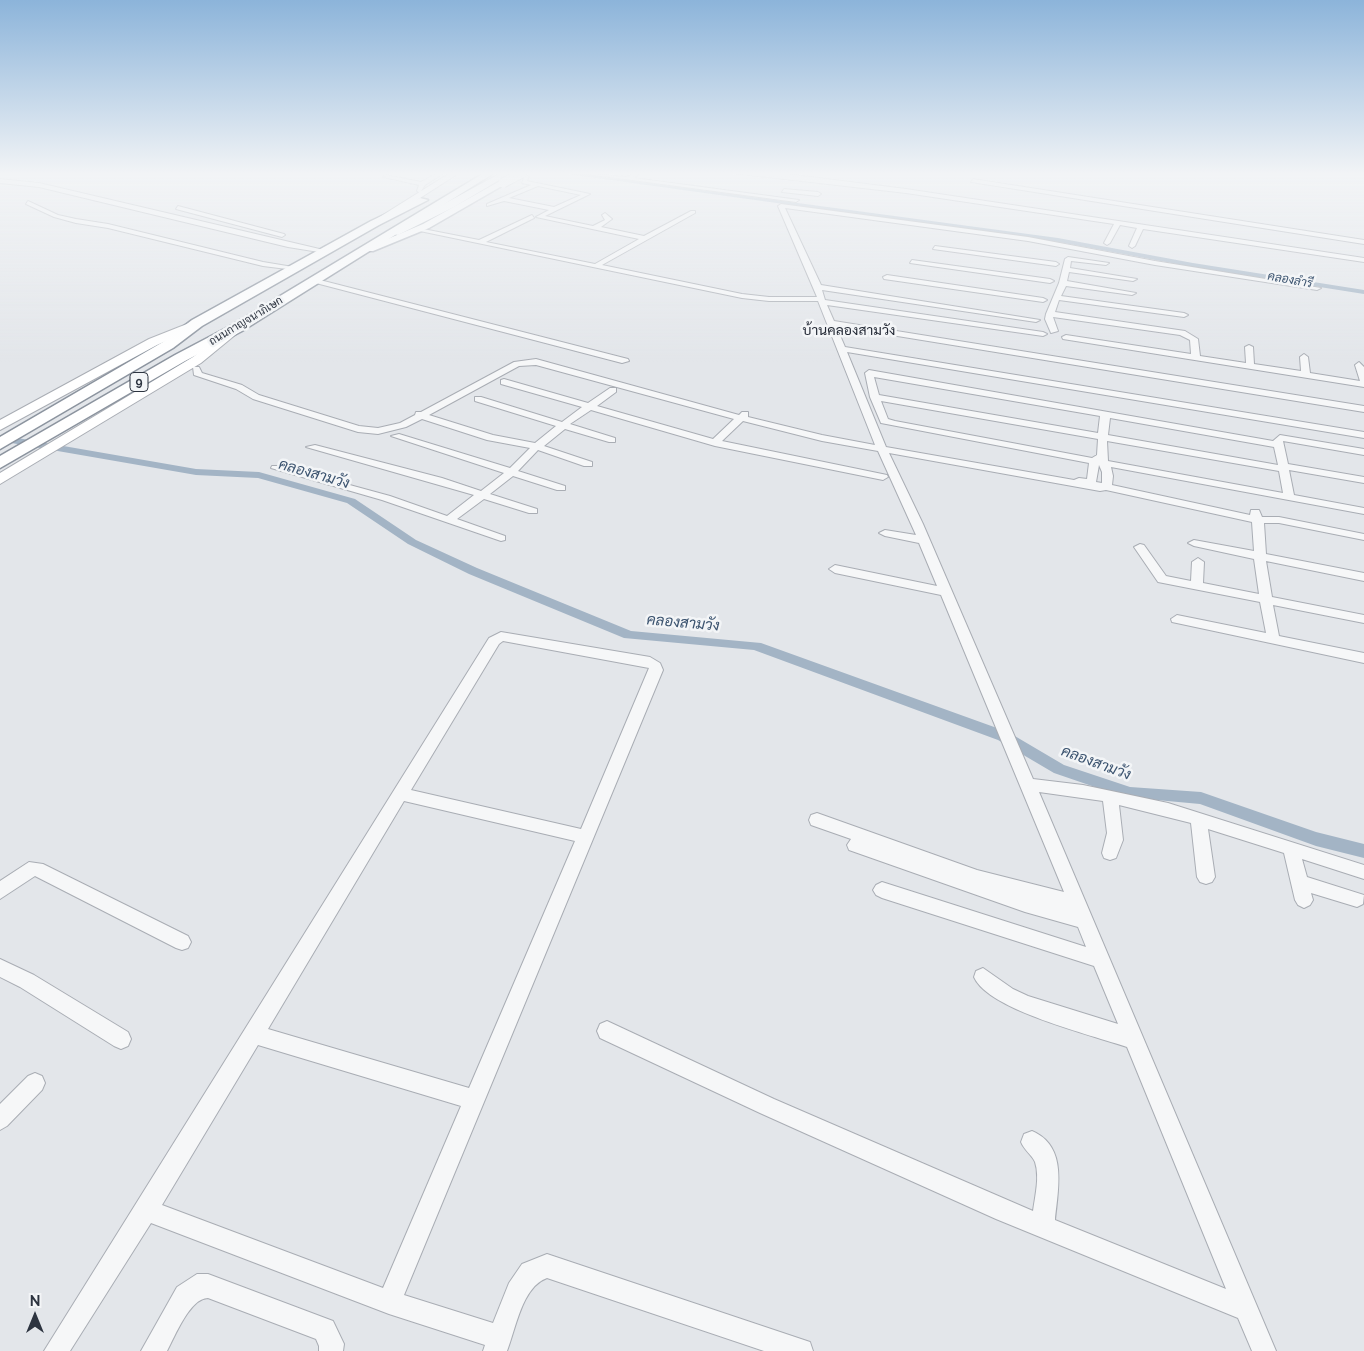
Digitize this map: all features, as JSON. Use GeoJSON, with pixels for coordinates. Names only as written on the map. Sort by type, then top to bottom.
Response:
{"type":"FeatureCollection","features":[{"type":"Feature","properties":{"kind":"highway","name":"ถนนกาญจนาภิเษก"},"geometry":{"type":"LineString","coordinates":[[2,456],[17,434],[168,345],[197,323],[352,236]]}},
{"type":"Feature","properties":{"kind":"highway","name":"ถนนกาญจนาภิเษก"},"geometry":{"type":"LineString","coordinates":[[2,456],[41,438],[237,328],[390,236]]}},
{"type":"Feature","properties":{"kind":"main road"},"geometry":{"type":"LineString","coordinates":[[369,249],[402,236]]}},
{"type":"Feature","properties":{"kind":"main road"},"geometry":{"type":"LineString","coordinates":[[0,426],[153,342],[197,323]]}},
{"type":"Feature","properties":{"kind":"main road"},"geometry":{"type":"LineString","coordinates":[[0,479],[191,368],[237,328]]}},
{"type":"Feature","properties":{"kind":"street"},"geometry":{"type":"LineString","coordinates":[[148,236],[255,262],[295,268]]}},
{"type":"Feature","properties":{"kind":"street"},"geometry":{"type":"LineString","coordinates":[[232,236],[285,249],[326,251]]}},
{"type":"Feature","properties":{"kind":"street"},"geometry":{"type":"LineString","coordinates":[[275,236],[326,251]]}},
{"type":"Feature","properties":{"kind":"street"},"geometry":{"type":"LineString","coordinates":[[449,236],[478,243],[497,236]]}},
{"type":"Feature","properties":{"kind":"street"},"geometry":{"type":"LineString","coordinates":[[471,236],[742,296],[769,299],[821,300],[1043,334],[1051,339],[1061,340],[1066,337]]}},
{"type":"Feature","properties":{"kind":"street"},"geometry":{"type":"LineString","coordinates":[[635,236],[645,238]]}},
{"type":"Feature","properties":{"kind":"street"},"geometry":{"type":"LineString","coordinates":[[598,265],[649,236]]}},
{"type":"Feature","properties":{"kind":"street"},"geometry":{"type":"LineString","coordinates":[[795,236],[818,287],[830,323],[881,447],[1003,725],[1264,1351]]}},
{"type":"Feature","properties":{"kind":"street"},"geometry":{"type":"LineString","coordinates":[[1007,236],[1155,263],[1317,288]]}},
{"type":"Feature","properties":{"kind":"street"},"geometry":{"type":"LineString","coordinates":[[1050,236],[1063,238]]}},
{"type":"Feature","properties":{"kind":"street"},"geometry":{"type":"LineString","coordinates":[[1107,243],[1111,236]]}},
{"type":"Feature","properties":{"kind":"street"},"geometry":{"type":"LineString","coordinates":[[1132,246],[1136,236]]}},
{"type":"Feature","properties":{"kind":"street"},"geometry":{"type":"LineString","coordinates":[[1208,236],[1364,260]]}},
{"type":"Feature","properties":{"kind":"street"},"geometry":{"type":"LineString","coordinates":[[1326,236],[1364,242]]}},
{"type":"Feature","properties":{"kind":"street"},"geometry":{"type":"LineString","coordinates":[[935,248],[1056,264]]}},
{"type":"Feature","properties":{"kind":"street"},"geometry":{"type":"LineString","coordinates":[[939,318],[978,254]]}},
{"type":"Feature","properties":{"kind":"street"},"geometry":{"type":"LineString","coordinates":[[1054,331],[1049,319],[1063,283],[1068,259],[1130,266]]}},
{"type":"Feature","properties":{"kind":"street"},"geometry":{"type":"LineString","coordinates":[[912,262],[1050,281]]}},
{"type":"Feature","properties":{"kind":"street"},"geometry":{"type":"LineString","coordinates":[[1067,270],[1133,279]]}},
{"type":"Feature","properties":{"kind":"street"},"geometry":{"type":"LineString","coordinates":[[887,277],[951,299],[1036,320]]}},
{"type":"Feature","properties":{"kind":"street"},"geometry":{"type":"LineString","coordinates":[[315,280],[625,361]]}},
{"type":"Feature","properties":{"kind":"street"},"geometry":{"type":"LineString","coordinates":[[1063,283],[1132,292]]}},
{"type":"Feature","properties":{"kind":"street"},"geometry":{"type":"LineString","coordinates":[[818,287],[951,299],[1043,300]]}},
{"type":"Feature","properties":{"kind":"street"},"geometry":{"type":"LineString","coordinates":[[1058,298],[1184,315]]}},
{"type":"Feature","properties":{"kind":"street"},"geometry":{"type":"LineString","coordinates":[[1050,314],[1182,334],[1194,339],[1196,357]]}},
{"type":"Feature","properties":{"kind":"street"},"geometry":{"type":"LineString","coordinates":[[830,323],[900,332],[1364,408]]}},
{"type":"Feature","properties":{"kind":"street"},"geometry":{"type":"LineString","coordinates":[[1043,334],[1054,331],[1063,333],[1066,337],[1364,384]]}},
{"type":"Feature","properties":{"kind":"street"},"geometry":{"type":"LineString","coordinates":[[1249,347],[1250,366]]}},
{"type":"Feature","properties":{"kind":"street"},"geometry":{"type":"LineString","coordinates":[[842,349],[1364,435]]}},
{"type":"Feature","properties":{"kind":"street"},"geometry":{"type":"LineString","coordinates":[[1304,357],[1306,375]]}},
{"type":"Feature","properties":{"kind":"street"},"geometry":{"type":"LineString","coordinates":[[191,368],[198,374],[239,387],[268,401],[368,431],[391,429],[422,411],[523,362],[536,362],[741,418],[1092,488],[1107,485]]}},
{"type":"Feature","properties":{"kind":"street"},"geometry":{"type":"LineString","coordinates":[[1359,365],[1364,380]]}},
{"type":"Feature","properties":{"kind":"street"},"geometry":{"type":"LineString","coordinates":[[191,368],[209,369],[278,396],[371,425],[397,420],[422,411],[484,435],[534,446],[588,464]]}},
{"type":"Feature","properties":{"kind":"street"},"geometry":{"type":"LineString","coordinates":[[531,368],[618,385]]}},
{"type":"Feature","properties":{"kind":"street"},"geometry":{"type":"LineString","coordinates":[[1279,445],[1105,416],[869,373],[875,396],[886,422],[1101,460],[1289,498],[1364,511]]}},
{"type":"Feature","properties":{"kind":"street"},"geometry":{"type":"LineString","coordinates":[[217,380],[226,375]]}},
{"type":"Feature","properties":{"kind":"street"},"geometry":{"type":"LineString","coordinates":[[504,382],[715,443],[882,477]]}},
{"type":"Feature","properties":{"kind":"street"},"geometry":{"type":"LineString","coordinates":[[450,519],[511,473],[534,446],[618,385]]}},
{"type":"Feature","properties":{"kind":"street"},"geometry":{"type":"LineString","coordinates":[[268,401],[278,396]]}},
{"type":"Feature","properties":{"kind":"street"},"geometry":{"type":"LineString","coordinates":[[875,396],[1103,438],[1364,480]]}},
{"type":"Feature","properties":{"kind":"street"},"geometry":{"type":"LineString","coordinates":[[478,398],[612,440]]}},
{"type":"Feature","properties":{"kind":"street"},"geometry":{"type":"LineString","coordinates":[[1105,416],[1101,460],[1107,485]]}},
{"type":"Feature","properties":{"kind":"street"},"geometry":{"type":"LineString","coordinates":[[715,443],[741,418]]}},
{"type":"Feature","properties":{"kind":"street"},"geometry":{"type":"LineString","coordinates":[[816,450],[823,435]]}},
{"type":"Feature","properties":{"kind":"street"},"geometry":{"type":"LineString","coordinates":[[396,436],[561,488]]}},
{"type":"Feature","properties":{"kind":"street"},"geometry":{"type":"LineString","coordinates":[[1289,498],[1278,440],[1285,438],[1364,452]]}},
{"type":"Feature","properties":{"kind":"street"},"geometry":{"type":"LineString","coordinates":[[312,447],[438,480],[482,496],[533,511]]}},
{"type":"Feature","properties":{"kind":"street"},"geometry":{"type":"LineString","coordinates":[[881,447],[1091,481],[1141,493],[1364,536]]}},
{"type":"Feature","properties":{"kind":"street"},"geometry":{"type":"LineString","coordinates":[[1091,481],[1101,460]]}},
{"type":"Feature","properties":{"kind":"street"},"geometry":{"type":"LineString","coordinates":[[276,468],[386,498],[501,538]]}},
{"type":"Feature","properties":{"kind":"street"},"geometry":{"type":"LineString","coordinates":[[1257,516],[1260,558],[1273,638]]}},
{"type":"Feature","properties":{"kind":"street"},"geometry":{"type":"LineString","coordinates":[[885,533],[923,540]]}},
{"type":"Feature","properties":{"kind":"street"},"geometry":{"type":"LineString","coordinates":[[1194,543],[1260,558],[1364,577]]}},
{"type":"Feature","properties":{"kind":"street"},"geometry":{"type":"LineString","coordinates":[[1140,547],[1162,578],[1364,619]]}},
{"type":"Feature","properties":{"kind":"street"},"geometry":{"type":"LineString","coordinates":[[1197,586],[1198,562]]}},
{"type":"Feature","properties":{"kind":"street"},"geometry":{"type":"LineString","coordinates":[[835,569],[946,592]]}},
{"type":"Feature","properties":{"kind":"street"},"geometry":{"type":"LineString","coordinates":[[1178,619],[1364,658]]}},
{"type":"Feature","properties":{"kind":"street"},"geometry":{"type":"LineString","coordinates":[[56,1351],[146,1210],[494,641],[501,636],[650,662],[655,666],[656,670],[389,1302]]}},
{"type":"Feature","properties":{"kind":"street"},"geometry":{"type":"LineString","coordinates":[[1028,785],[1083,791],[1168,809],[1364,872]]}},
{"type":"Feature","properties":{"kind":"street"},"geometry":{"type":"LineString","coordinates":[[400,794],[586,838]]}},
{"type":"Feature","properties":{"kind":"street"},"geometry":{"type":"LineString","coordinates":[[1110,797],[1114,826],[1114,846],[1110,853]]}},
{"type":"Feature","properties":{"kind":"street"},"geometry":{"type":"LineString","coordinates":[[1199,819],[1206,877]]}},
{"type":"Feature","properties":{"kind":"street"},"geometry":{"type":"LineString","coordinates":[[817,820],[968,874],[1040,896],[1076,902]]}},
{"type":"Feature","properties":{"kind":"street"},"geometry":{"type":"LineString","coordinates":[[855,845],[1024,904],[1084,921]]}},
{"type":"Feature","properties":{"kind":"street"},"geometry":{"type":"LineString","coordinates":[[1291,848],[1304,900]]}},
{"type":"Feature","properties":{"kind":"street"},"geometry":{"type":"LineString","coordinates":[[0,890],[29,869],[37,869],[182,942]]}},
{"type":"Feature","properties":{"kind":"street"},"geometry":{"type":"LineString","coordinates":[[1300,882],[1357,899]]}},
{"type":"Feature","properties":{"kind":"street"},"geometry":{"type":"LineString","coordinates":[[882,890],[1101,960]]}},
{"type":"Feature","properties":{"kind":"street"},"geometry":{"type":"LineString","coordinates":[[0,968],[27,981],[121,1039]]}},
{"type":"Feature","properties":{"kind":"street"},"geometry":{"type":"LineString","coordinates":[[983,977],[1006,995],[1025,1004],[1133,1039]]}},
{"type":"Feature","properties":{"kind":"street"},"geometry":{"type":"LineString","coordinates":[[606,1031],[776,1110],[1043,1227],[1246,1310]]}},
{"type":"Feature","properties":{"kind":"street"},"geometry":{"type":"LineString","coordinates":[[253,1034],[474,1100]]}},
{"type":"Feature","properties":{"kind":"street"},"geometry":{"type":"LineString","coordinates":[[0,1119],[35,1083]]}},
{"type":"Feature","properties":{"kind":"street"},"geometry":{"type":"LineString","coordinates":[[1032,1142],[1044,1154],[1048,1172],[1043,1227]]}},
{"type":"Feature","properties":{"kind":"street"},"geometry":{"type":"LineString","coordinates":[[146,1210],[497,1344],[517,1291],[530,1272],[547,1266],[801,1351]]}},
{"type":"Feature","properties":{"kind":"street"},"geometry":{"type":"LineString","coordinates":[[153,1351],[185,1295],[197,1286],[208,1286],[324,1330],[332,1344],[331,1351]]}},
{"type":"Feature","properties":{"kind":"waterway","name":"คลองลำรี"},"geometry":{"type":"LineString","coordinates":[[1029,236],[1193,265],[1364,292]]}},
{"type":"Feature","properties":{"kind":"waterway","name":"คลองสามวัง"},"geometry":{"type":"LineString","coordinates":[[0,438],[196,472],[259,475],[351,501],[412,542],[473,571],[629,635],[756,646],[1003,736],[1059,769],[1130,793],[1201,798],[1316,839],[1364,851]]}},
{"type":"Feature","properties":{"kind":"district","name":"บ้านคลองสามวัง"},"geometry":{"type":"Point","coordinates":[849,331]}}]}
